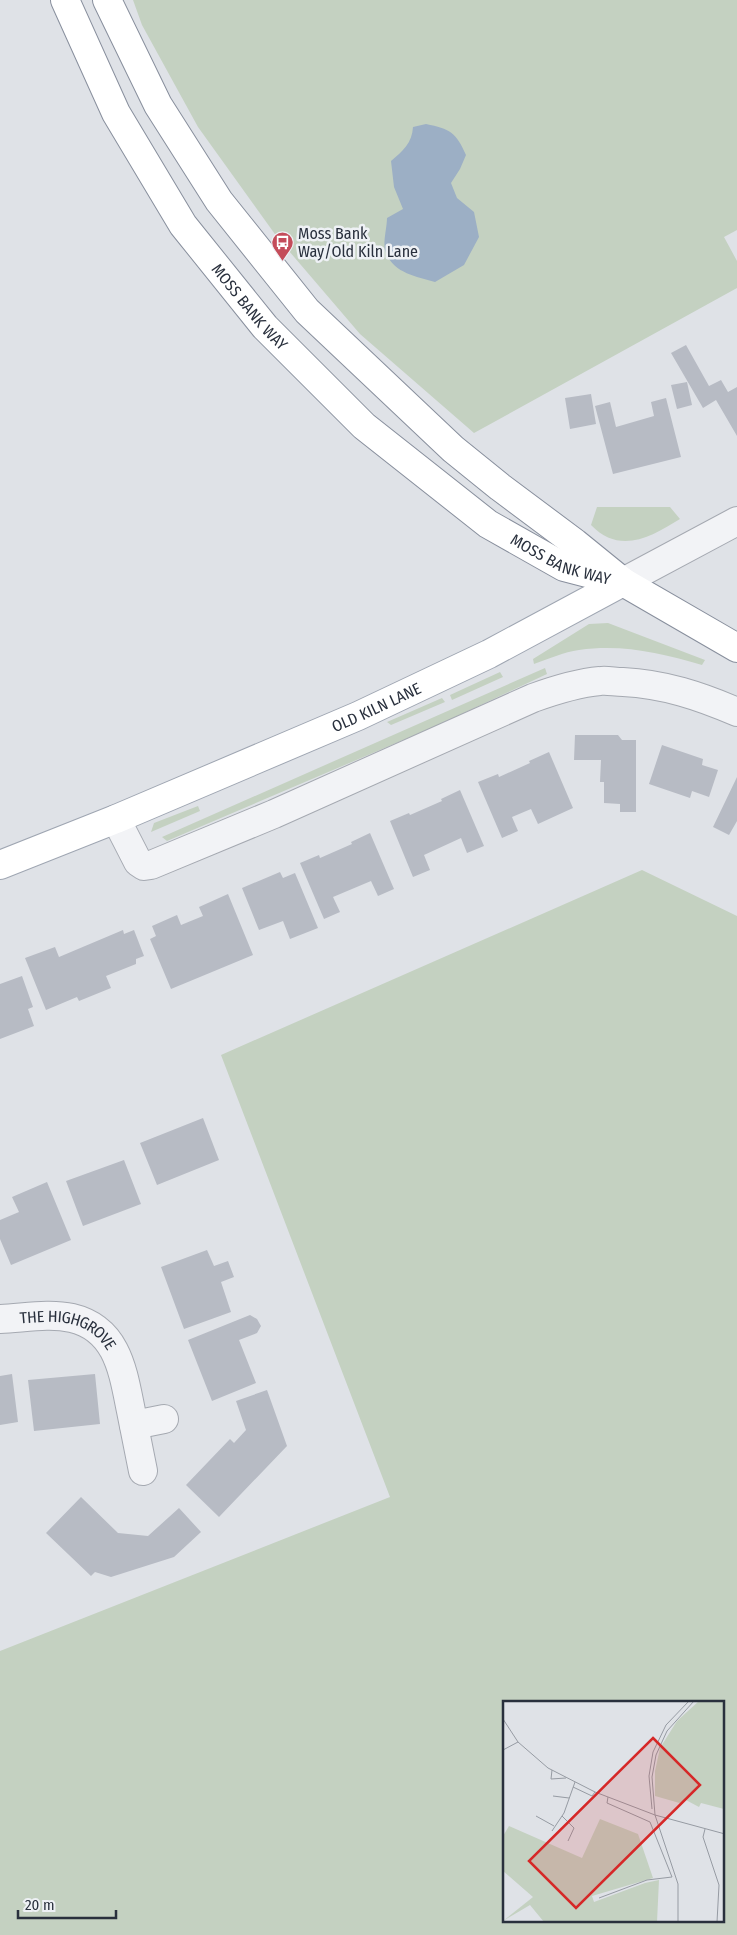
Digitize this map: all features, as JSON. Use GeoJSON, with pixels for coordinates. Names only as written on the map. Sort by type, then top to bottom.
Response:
{"type":"FeatureCollection","features":[{"type":"Feature","properties":{"kind":"main road","name":"MOSS BANK WAY"},"geometry":{"type":"LineString","coordinates":[[65,0],[116,113],[183,225],[265,327],[364,426],[488,524],[564,567],[623,582]]}},
{"type":"Feature","properties":{"kind":"main road","name":"MOSS BANK WAY"},"geometry":{"type":"LineString","coordinates":[[107,0],[158,105],[214,193],[307,312],[453,449],[500,488],[575,543],[623,582]]}},
{"type":"Feature","properties":{"kind":"main road"},"geometry":{"type":"LineString","coordinates":[[623,582],[737,648]]}},
{"type":"Feature","properties":{"kind":"main road","name":"OLD KILN LANE"},"geometry":{"type":"LineString","coordinates":[[0,864],[116,819],[358,716],[489,654],[623,582]]}},
{"type":"Feature","properties":{"kind":"street","name":"OLD KILN LANE"},"geometry":{"type":"LineString","coordinates":[[623,582],[737,521]]}},
{"type":"Feature","properties":{"kind":"street"},"geometry":{"type":"LineString","coordinates":[[116,819],[138,862],[144,866],[151,866],[274,814],[533,698],[563,688],[601,681],[637,683],[672,688],[710,700],[737,712]]}},
{"type":"Feature","properties":{"kind":"street","name":"THE HIGHGROVE"},"geometry":{"type":"LineString","coordinates":[[0,1319],[53,1316],[72,1318],[89,1324],[104,1335],[115,1351],[123,1368],[143,1471]]}},
{"type":"Feature","properties":{"kind":"street"},"geometry":{"type":"LineString","coordinates":[[134,1425],[164,1419]]}},
{"type":"Feature","properties":{"kind":"green space"},"geometry":{"type":"Polygon","coordinates":[[[133,0],[737,0],[737,230],[724,237],[737,261],[737,288],[474,433],[360,334],[277,237],[198,127],[142,25],[133,0]]]}},
{"type":"Feature","properties":{"kind":"green space"},"geometry":{"type":"Polygon","coordinates":[[[597,507],[670,507],[680,519],[647,537],[624,541],[602,534],[591,525],[597,507]]]}},
{"type":"Feature","properties":{"kind":"green space"},"geometry":{"type":"Polygon","coordinates":[[[608,623],[705,660],[702,665],[641,651],[595,648],[568,652],[534,664],[533,659],[589,624],[608,623]]]}},
{"type":"Feature","properties":{"kind":"green space"},"geometry":{"type":"Polygon","coordinates":[[[545,668],[547,674],[436,726],[167,841],[162,837],[545,668]]]}},
{"type":"Feature","properties":{"kind":"green space"},"geometry":{"type":"Polygon","coordinates":[[[500,672],[503,677],[452,700],[450,695],[500,672]]]}},
{"type":"Feature","properties":{"kind":"green space"},"geometry":{"type":"Polygon","coordinates":[[[442,698],[445,702],[391,725],[387,722],[442,698]]]}},
{"type":"Feature","properties":{"kind":"green space"},"geometry":{"type":"Polygon","coordinates":[[[198,806],[200,811],[151,832],[154,823],[198,806]]]}},
{"type":"Feature","properties":{"kind":"green space"},"geometry":{"type":"Polygon","coordinates":[[[642,870],[737,916],[737,1935],[0,1935],[0,1651],[390,1497],[221,1055],[642,870]]]}},
{"type":"Feature","properties":{"kind":"water"},"geometry":{"type":"Polygon","coordinates":[[[426,124],[447,130],[455,136],[466,155],[451,183],[457,198],[474,212],[479,237],[464,265],[435,282],[399,269],[388,258],[385,250],[387,218],[403,209],[394,187],[391,161],[406,146],[411,138],[413,127],[426,124]]]}},
{"type":"Feature","properties":{"kind":"building"},"geometry":{"type":"Polygon","coordinates":[[[686,345],[709,386],[721,380],[728,392],[737,387],[737,436],[716,400],[703,408],[671,353],[686,345]]]}},
{"type":"Feature","properties":{"kind":"building"},"geometry":{"type":"Polygon","coordinates":[[[687,382],[692,405],[677,409],[671,385],[687,382]]]}},
{"type":"Feature","properties":{"kind":"building"},"geometry":{"type":"Polygon","coordinates":[[[591,394],[596,424],[570,429],[565,398],[591,394]]]}},
{"type":"Feature","properties":{"kind":"building"},"geometry":{"type":"Polygon","coordinates":[[[666,398],[681,457],[613,474],[595,406],[610,402],[616,427],[654,416],[651,402],[666,398]]]}},
{"type":"Feature","properties":{"kind":"building"},"geometry":{"type":"Polygon","coordinates":[[[575,735],[618,735],[622,740],[636,740],[636,812],[620,812],[620,804],[604,803],[604,782],[600,782],[601,760],[574,760],[575,735]]]}},
{"type":"Feature","properties":{"kind":"building"},"geometry":{"type":"Polygon","coordinates":[[[662,745],[703,759],[702,765],[718,770],[709,797],[692,791],[690,798],[649,784],[662,745]]]}},
{"type":"Feature","properties":{"kind":"building"},"geometry":{"type":"Polygon","coordinates":[[[549,752],[573,808],[538,824],[531,809],[512,817],[518,831],[502,838],[478,782],[498,774],[499,777],[549,752]]]}},
{"type":"Feature","properties":{"kind":"building"},"geometry":{"type":"Polygon","coordinates":[[[737,777],[737,821],[729,835],[713,827],[737,777]]]}},
{"type":"Feature","properties":{"kind":"building"},"geometry":{"type":"Polygon","coordinates":[[[460,790],[484,846],[467,853],[461,838],[424,855],[430,870],[413,877],[390,821],[409,813],[410,815],[442,801],[441,799],[460,790]]]}},
{"type":"Feature","properties":{"kind":"building"},"geometry":{"type":"Polygon","coordinates":[[[370,833],[394,889],[378,896],[371,881],[333,897],[340,912],[324,919],[300,863],[319,855],[320,858],[352,844],[351,842],[370,833]]]}},
{"type":"Feature","properties":{"kind":"building"},"geometry":{"type":"Polygon","coordinates":[[[280,872],[283,878],[295,873],[318,928],[290,939],[283,921],[259,930],[242,888],[280,872]]]}},
{"type":"Feature","properties":{"kind":"building"},"geometry":{"type":"Polygon","coordinates":[[[228,894],[253,955],[171,989],[150,939],[156,936],[152,926],[177,915],[181,925],[203,916],[199,907],[228,894]]]}},
{"type":"Feature","properties":{"kind":"building"},"geometry":{"type":"Polygon","coordinates":[[[123,930],[124,934],[134,930],[144,956],[136,959],[136,964],[106,976],[111,988],[79,1001],[77,997],[46,1010],[25,958],[55,947],[59,957],[123,930]]]}},
{"type":"Feature","properties":{"kind":"building"},"geometry":{"type":"Polygon","coordinates":[[[22,976],[33,1007],[28,1009],[34,1026],[0,1039],[0,984],[22,976]]]}},
{"type":"Feature","properties":{"kind":"building"},"geometry":{"type":"Polygon","coordinates":[[[203,1118],[219,1160],[157,1185],[140,1143],[203,1118]]]}},
{"type":"Feature","properties":{"kind":"building"},"geometry":{"type":"Polygon","coordinates":[[[124,1160],[141,1204],[83,1226],[66,1181],[124,1160]]]}},
{"type":"Feature","properties":{"kind":"building"},"geometry":{"type":"Polygon","coordinates":[[[47,1182],[71,1240],[11,1265],[0,1239],[0,1220],[19,1212],[12,1197],[47,1182]]]}},
{"type":"Feature","properties":{"kind":"building"},"geometry":{"type":"Polygon","coordinates":[[[207,1250],[214,1266],[228,1261],[234,1277],[221,1282],[231,1312],[184,1329],[161,1267],[207,1250]]]}},
{"type":"Feature","properties":{"kind":"building"},"geometry":{"type":"Polygon","coordinates":[[[250,1315],[257,1319],[261,1326],[257,1333],[239,1340],[256,1383],[212,1401],[188,1340],[250,1315]]]}},
{"type":"Feature","properties":{"kind":"building"},"geometry":{"type":"Polygon","coordinates":[[[12,1374],[18,1422],[0,1425],[0,1376],[12,1374]]]}},
{"type":"Feature","properties":{"kind":"building"},"geometry":{"type":"Polygon","coordinates":[[[95,1374],[100,1424],[34,1431],[28,1380],[95,1374]]]}},
{"type":"Feature","properties":{"kind":"building"},"geometry":{"type":"Polygon","coordinates":[[[267,1390],[287,1446],[219,1517],[186,1485],[230,1439],[234,1443],[246,1430],[236,1401],[267,1390]]]}},
{"type":"Feature","properties":{"kind":"building"},"geometry":{"type":"Polygon","coordinates":[[[81,1497],[118,1533],[148,1536],[179,1508],[201,1532],[174,1557],[111,1577],[95,1572],[91,1576],[46,1533],[81,1497]]]}},
{"type":"Feature","properties":{"kind":"place","name":"Moss Bank Way/Old Kiln Lane"},"geometry":{"type":"Point","coordinates":[282,261]}}]}
